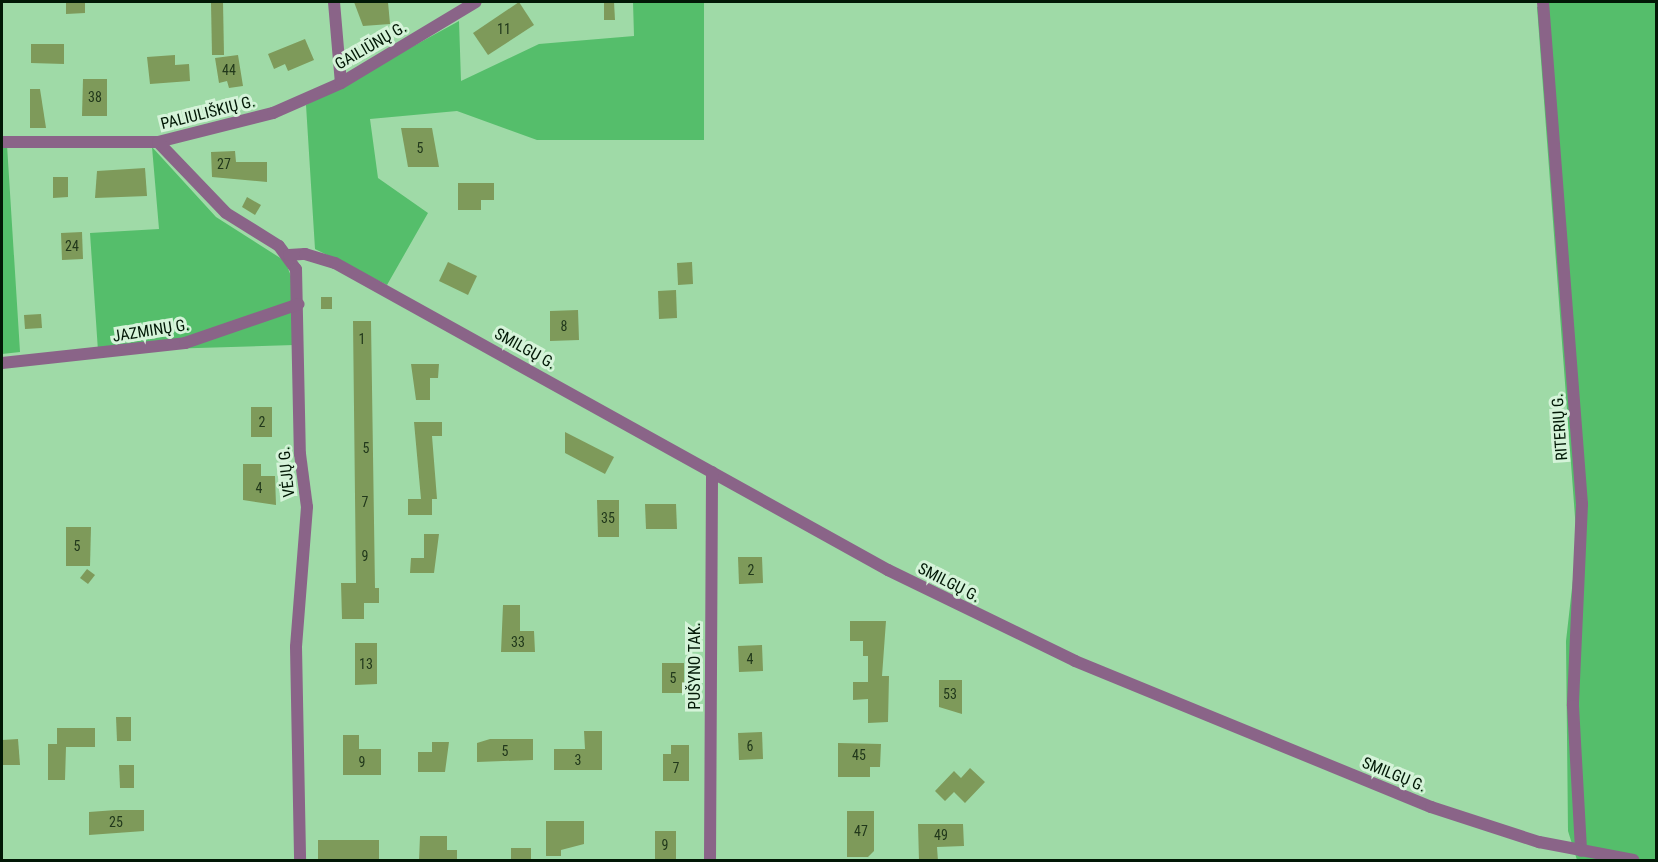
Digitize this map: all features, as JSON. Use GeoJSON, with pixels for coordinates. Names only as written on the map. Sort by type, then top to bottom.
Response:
{"type":"FeatureCollection","features":[{"type":"Feature","properties":{"kind":"street"},"geometry":{"type":"LineString","coordinates":[[334,2],[341,83]]}},
{"type":"Feature","properties":{"kind":"street","name":"GAILIŪNŲ G."},"geometry":{"type":"LineString","coordinates":[[311,97],[341,83],[476,2]]}},
{"type":"Feature","properties":{"kind":"street","name":"RITERIŲ G."},"geometry":{"type":"LineString","coordinates":[[1543,2],[1582,504],[1573,706],[1581,851]]}},
{"type":"Feature","properties":{"kind":"street","name":"PALIULIŠKIŲ G."},"geometry":{"type":"LineString","coordinates":[[2,142],[158,142],[252,119],[311,97]]}},
{"type":"Feature","properties":{"kind":"street"},"geometry":{"type":"LineString","coordinates":[[158,142],[226,213],[289,255]]}},
{"type":"Feature","properties":{"kind":"street","name":"SMILGŲ G."},"geometry":{"type":"LineString","coordinates":[[289,255],[305,254],[334,263],[888,570],[1075,661],[1431,807],[1581,851],[1633,861]]}},
{"type":"Feature","properties":{"kind":"street","name":"VĖJŲ G."},"geometry":{"type":"LineString","coordinates":[[289,255],[299,304],[300,454],[307,507],[296,647],[300,861]]}},
{"type":"Feature","properties":{"kind":"street","name":"JAZMINŲ G."},"geometry":{"type":"LineString","coordinates":[[2,363],[185,343],[299,304]]}},
{"type":"Feature","properties":{"kind":"street","name":"PUŠYNO TAK."},"geometry":{"type":"LineString","coordinates":[[710,861],[712,472]]}},
{"type":"Feature","properties":{"kind":"green space"},"geometry":{"type":"Polygon","coordinates":[[[633,2],[704,2],[704,140],[537,140],[457,111],[370,119],[378,178],[428,213],[387,285],[315,249],[306,105],[459,21],[461,81],[539,44],[634,36],[633,2]]]}},
{"type":"Feature","properties":{"kind":"green space"},"geometry":{"type":"Polygon","coordinates":[[[1548,2],[1656,2],[1656,860],[1577,860],[1568,831],[1566,641],[1577,544],[1537,7],[1548,2]]]}},
{"type":"Feature","properties":{"kind":"green space"},"geometry":{"type":"Polygon","coordinates":[[[7,145],[20,352],[2,354],[2,146],[7,145]]]}},
{"type":"Feature","properties":{"kind":"green space"},"geometry":{"type":"Polygon","coordinates":[[[152,147],[216,217],[285,261],[293,281],[294,345],[98,351],[90,233],[159,229],[152,147]]]}},
{"type":"Feature","properties":{"kind":"building"},"geometry":{"type":"Polygon","coordinates":[[[66,2],[85,2],[85,13],[66,14],[66,2]]]}},
{"type":"Feature","properties":{"kind":"building"},"geometry":{"type":"Polygon","coordinates":[[[223,2],[224,55],[212,55],[211,3],[223,2]]]}},
{"type":"Feature","properties":{"kind":"building"},"geometry":{"type":"Polygon","coordinates":[[[354,2],[388,2],[390,24],[363,26],[354,2]]]}},
{"type":"Feature","properties":{"kind":"building"},"geometry":{"type":"Polygon","coordinates":[[[519,2],[534,25],[488,55],[473,33],[519,2]]]}},
{"type":"Feature","properties":{"kind":"building"},"geometry":{"type":"Polygon","coordinates":[[[604,2],[614,2],[615,20],[604,20],[604,2]]]}},
{"type":"Feature","properties":{"kind":"building"},"geometry":{"type":"Polygon","coordinates":[[[305,39],[314,60],[288,71],[285,64],[274,69],[268,54],[305,39]]]}},
{"type":"Feature","properties":{"kind":"building"},"geometry":{"type":"Polygon","coordinates":[[[31,44],[64,44],[64,64],[31,63],[31,44]]]}},
{"type":"Feature","properties":{"kind":"building"},"geometry":{"type":"Polygon","coordinates":[[[175,55],[175,65],[189,64],[190,81],[150,84],[147,57],[175,55]]]}},
{"type":"Feature","properties":{"kind":"building"},"geometry":{"type":"Polygon","coordinates":[[[238,55],[243,86],[229,88],[227,81],[219,83],[215,58],[238,55]]]}},
{"type":"Feature","properties":{"kind":"building"},"geometry":{"type":"Polygon","coordinates":[[[83,79],[107,79],[107,116],[82,116],[83,79]]]}},
{"type":"Feature","properties":{"kind":"building"},"geometry":{"type":"Polygon","coordinates":[[[30,89],[40,89],[46,128],[30,128],[30,89]]]}},
{"type":"Feature","properties":{"kind":"building"},"geometry":{"type":"Polygon","coordinates":[[[401,128],[432,128],[439,167],[408,167],[401,128]]]}},
{"type":"Feature","properties":{"kind":"building"},"geometry":{"type":"Polygon","coordinates":[[[235,151],[236,162],[267,162],[267,182],[212,177],[211,152],[235,151]]]}},
{"type":"Feature","properties":{"kind":"building"},"geometry":{"type":"Polygon","coordinates":[[[145,168],[147,196],[95,198],[97,171],[145,168]]]}},
{"type":"Feature","properties":{"kind":"building"},"geometry":{"type":"Polygon","coordinates":[[[53,177],[68,177],[68,197],[53,198],[53,177]]]}},
{"type":"Feature","properties":{"kind":"building"},"geometry":{"type":"Polygon","coordinates":[[[458,183],[494,183],[494,200],[481,200],[481,210],[458,210],[458,183]]]}},
{"type":"Feature","properties":{"kind":"building"},"geometry":{"type":"Polygon","coordinates":[[[247,197],[261,205],[255,215],[242,207],[247,197]]]}},
{"type":"Feature","properties":{"kind":"building"},"geometry":{"type":"Polygon","coordinates":[[[82,232],[83,259],[62,260],[61,233],[82,232]]]}},
{"type":"Feature","properties":{"kind":"building"},"geometry":{"type":"Polygon","coordinates":[[[448,262],[477,276],[468,295],[439,281],[448,262]]]}},
{"type":"Feature","properties":{"kind":"building"},"geometry":{"type":"Polygon","coordinates":[[[692,262],[693,284],[678,285],[677,263],[692,262]]]}},
{"type":"Feature","properties":{"kind":"building"},"geometry":{"type":"Polygon","coordinates":[[[676,290],[677,318],[659,319],[658,291],[676,290]]]}},
{"type":"Feature","properties":{"kind":"building"},"geometry":{"type":"Polygon","coordinates":[[[321,297],[332,297],[332,309],[321,309],[321,297]]]}},
{"type":"Feature","properties":{"kind":"building"},"geometry":{"type":"Polygon","coordinates":[[[578,310],[579,340],[550,341],[550,311],[578,310]]]}},
{"type":"Feature","properties":{"kind":"building"},"geometry":{"type":"Polygon","coordinates":[[[41,314],[42,328],[25,329],[24,315],[41,314]]]}},
{"type":"Feature","properties":{"kind":"building"},"geometry":{"type":"Polygon","coordinates":[[[353,321],[371,321],[375,588],[379,588],[379,603],[364,603],[364,619],[342,619],[341,583],[356,583],[353,321]]]}},
{"type":"Feature","properties":{"kind":"building"},"geometry":{"type":"Polygon","coordinates":[[[411,364],[439,364],[438,378],[430,378],[430,400],[416,400],[411,364]]]}},
{"type":"Feature","properties":{"kind":"building"},"geometry":{"type":"Polygon","coordinates":[[[251,407],[272,407],[272,437],[251,437],[251,407]]]}},
{"type":"Feature","properties":{"kind":"building"},"geometry":{"type":"Polygon","coordinates":[[[414,422],[442,422],[442,436],[432,436],[437,499],[432,499],[432,515],[408,515],[408,499],[421,499],[414,422]]]}},
{"type":"Feature","properties":{"kind":"building"},"geometry":{"type":"Polygon","coordinates":[[[565,432],[614,457],[605,474],[565,453],[565,432]]]}},
{"type":"Feature","properties":{"kind":"building"},"geometry":{"type":"Polygon","coordinates":[[[243,464],[261,464],[261,476],[275,476],[276,505],[243,500],[243,464]]]}},
{"type":"Feature","properties":{"kind":"building"},"geometry":{"type":"Polygon","coordinates":[[[597,500],[619,500],[619,537],[598,537],[597,500]]]}},
{"type":"Feature","properties":{"kind":"building"},"geometry":{"type":"Polygon","coordinates":[[[645,504],[676,504],[677,529],[646,529],[645,504]]]}},
{"type":"Feature","properties":{"kind":"building"},"geometry":{"type":"Polygon","coordinates":[[[66,527],[91,527],[90,566],[66,566],[66,527]]]}},
{"type":"Feature","properties":{"kind":"building"},"geometry":{"type":"Polygon","coordinates":[[[424,534],[439,534],[434,573],[410,573],[411,558],[424,558],[424,534]]]}},
{"type":"Feature","properties":{"kind":"building"},"geometry":{"type":"Polygon","coordinates":[[[738,557],[762,557],[763,583],[739,584],[738,557]]]}},
{"type":"Feature","properties":{"kind":"building"},"geometry":{"type":"Polygon","coordinates":[[[87,569],[95,575],[88,584],[80,578],[87,569]]]}},
{"type":"Feature","properties":{"kind":"building"},"geometry":{"type":"Polygon","coordinates":[[[503,605],[520,605],[520,631],[534,631],[535,652],[501,652],[503,605]]]}},
{"type":"Feature","properties":{"kind":"building"},"geometry":{"type":"Polygon","coordinates":[[[850,621],[886,621],[882,676],[889,676],[888,722],[868,723],[868,699],[853,700],[853,682],[868,682],[868,656],[863,656],[863,641],[850,641],[850,621]]]}},
{"type":"Feature","properties":{"kind":"building"},"geometry":{"type":"Polygon","coordinates":[[[355,643],[377,643],[377,684],[355,685],[355,643]]]}},
{"type":"Feature","properties":{"kind":"building"},"geometry":{"type":"Polygon","coordinates":[[[762,645],[763,671],[739,672],[738,646],[762,645]]]}},
{"type":"Feature","properties":{"kind":"building"},"geometry":{"type":"Polygon","coordinates":[[[662,663],[684,663],[684,693],[662,693],[662,663]]]}},
{"type":"Feature","properties":{"kind":"building"},"geometry":{"type":"Polygon","coordinates":[[[939,680],[962,680],[962,714],[939,707],[939,680]]]}},
{"type":"Feature","properties":{"kind":"building"},"geometry":{"type":"Polygon","coordinates":[[[116,717],[131,717],[131,741],[117,741],[116,717]]]}},
{"type":"Feature","properties":{"kind":"building"},"geometry":{"type":"Polygon","coordinates":[[[57,728],[95,728],[95,747],[66,747],[65,780],[48,780],[48,744],[57,744],[57,728]]]}},
{"type":"Feature","properties":{"kind":"building"},"geometry":{"type":"Polygon","coordinates":[[[584,731],[602,731],[602,770],[554,770],[554,749],[585,749],[584,731]]]}},
{"type":"Feature","properties":{"kind":"building"},"geometry":{"type":"Polygon","coordinates":[[[762,732],[763,759],[739,760],[738,733],[762,732]]]}},
{"type":"Feature","properties":{"kind":"building"},"geometry":{"type":"Polygon","coordinates":[[[343,735],[359,735],[359,749],[381,749],[381,775],[343,775],[343,735]]]}},
{"type":"Feature","properties":{"kind":"building"},"geometry":{"type":"Polygon","coordinates":[[[18,739],[20,765],[2,765],[2,740],[18,739]]]}},
{"type":"Feature","properties":{"kind":"building"},"geometry":{"type":"Polygon","coordinates":[[[490,739],[533,739],[533,760],[477,762],[477,743],[490,739]]]}},
{"type":"Feature","properties":{"kind":"building"},"geometry":{"type":"Polygon","coordinates":[[[432,742],[449,742],[445,772],[418,772],[418,752],[432,752],[432,742]]]}},
{"type":"Feature","properties":{"kind":"building"},"geometry":{"type":"Polygon","coordinates":[[[838,743],[881,744],[880,767],[870,767],[870,777],[838,777],[838,743]]]}},
{"type":"Feature","properties":{"kind":"building"},"geometry":{"type":"Polygon","coordinates":[[[671,745],[689,745],[689,781],[663,781],[663,754],[671,754],[671,745]]]}},
{"type":"Feature","properties":{"kind":"building"},"geometry":{"type":"Polygon","coordinates":[[[119,765],[134,765],[134,788],[120,788],[119,765]]]}},
{"type":"Feature","properties":{"kind":"building"},"geometry":{"type":"Polygon","coordinates":[[[970,768],[985,782],[965,803],[954,792],[945,801],[935,791],[954,771],[961,778],[970,768]]]}},
{"type":"Feature","properties":{"kind":"building"},"geometry":{"type":"Polygon","coordinates":[[[144,810],[144,831],[89,835],[89,812],[144,810]]]}},
{"type":"Feature","properties":{"kind":"building"},"geometry":{"type":"Polygon","coordinates":[[[847,811],[874,811],[874,851],[868,857],[847,857],[847,811]]]}},
{"type":"Feature","properties":{"kind":"building"},"geometry":{"type":"Polygon","coordinates":[[[546,821],[584,821],[584,844],[561,850],[561,856],[546,856],[546,821]]]}},
{"type":"Feature","properties":{"kind":"building"},"geometry":{"type":"Polygon","coordinates":[[[918,824],[963,824],[964,846],[937,847],[938,861],[919,861],[918,824]]]}},
{"type":"Feature","properties":{"kind":"building"},"geometry":{"type":"Polygon","coordinates":[[[655,831],[676,831],[676,861],[655,861],[655,831]]]}},
{"type":"Feature","properties":{"kind":"building"},"geometry":{"type":"Polygon","coordinates":[[[420,836],[447,836],[447,850],[457,850],[457,861],[419,861],[420,836]]]}},
{"type":"Feature","properties":{"kind":"building"},"geometry":{"type":"Polygon","coordinates":[[[318,840],[379,840],[379,861],[318,861],[318,840]]]}},
{"type":"Feature","properties":{"kind":"building"},"geometry":{"type":"Polygon","coordinates":[[[511,848],[531,848],[531,861],[511,861],[511,848]]]}}]}
